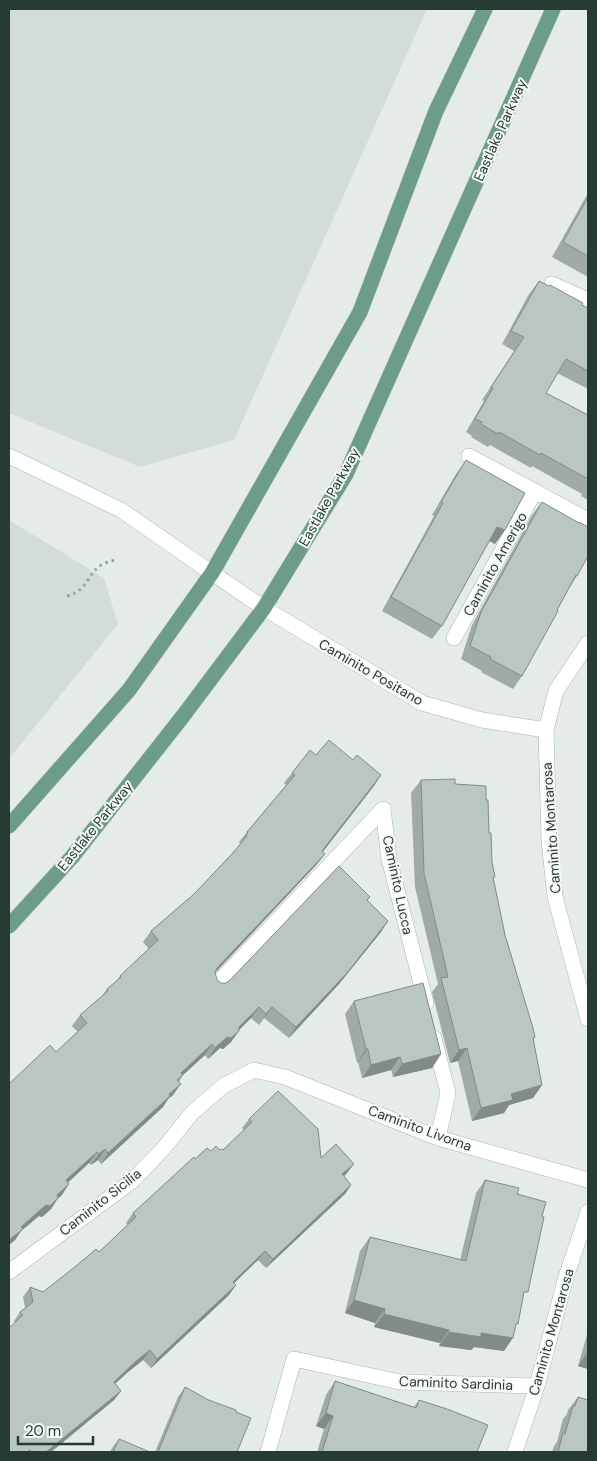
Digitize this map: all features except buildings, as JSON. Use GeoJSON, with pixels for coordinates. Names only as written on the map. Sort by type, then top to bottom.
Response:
{"type":"FeatureCollection","features":[{"type":"Feature","properties":{"kind":"main road"},"geometry":{"type":"LineString","coordinates":[[9,826],[128,690],[212,574],[360,312],[436,111],[485,9]]}},
{"type":"Feature","properties":{"kind":"main road","name":"Eastlake Parkway"},"geometry":{"type":"LineString","coordinates":[[9,926],[72,857],[183,716],[264,608],[346,474],[553,9]]}},
{"type":"Feature","properties":{"kind":"street"},"geometry":{"type":"LineString","coordinates":[[552,284],[588,300]]}},
{"type":"Feature","properties":{"kind":"street","name":"Caminito Positano"},"geometry":{"type":"LineString","coordinates":[[9,456],[121,510],[264,608],[422,703],[482,720],[546,730]]}},
{"type":"Feature","properties":{"kind":"street"},"geometry":{"type":"LineString","coordinates":[[469,456],[588,520]]}},
{"type":"Feature","properties":{"kind":"street","name":"Caminito Amerigo"},"geometry":{"type":"LineString","coordinates":[[454,638],[535,491]]}},
{"type":"Feature","properties":{"kind":"street","name":"Caminito Montarosa"},"geometry":{"type":"LineString","coordinates":[[588,643],[556,691],[546,730],[550,841],[555,897],[588,1019]]}},
{"type":"Feature","properties":{"kind":"street","name":"Caminito Lucca"},"geometry":{"type":"LineString","coordinates":[[216,985],[383,809],[389,858],[448,1093],[438,1138]]}},
{"type":"Feature","properties":{"kind":"street","name":"Caminito Livorna"},"geometry":{"type":"LineString","coordinates":[[254,1070],[286,1077],[438,1138],[588,1180]]}},
{"type":"Feature","properties":{"kind":"street","name":"Caminito Sicilia"},"geometry":{"type":"LineString","coordinates":[[9,1272],[131,1182],[163,1149],[192,1113],[223,1086],[254,1070]]}},
{"type":"Feature","properties":{"kind":"street","name":"Caminito Montarosa"},"geometry":{"type":"LineString","coordinates":[[515,1452],[537,1386],[566,1277],[588,1212]]}},
{"type":"Feature","properties":{"kind":"street","name":"Caminito Sardinia"},"geometry":{"type":"LineString","coordinates":[[268,1452],[294,1360],[400,1382],[537,1386]]}},
{"type":"Feature","properties":{"kind":"path"},"geometry":{"type":"LineString","coordinates":[[67,596],[80,591],[100,566],[115,560]]}},
{"type":"Feature","properties":{"kind":"shaded area"},"geometry":{"type":"Polygon","coordinates":[[[9,9],[427,9],[234,440],[140,467],[9,413],[9,9]]]}},
{"type":"Feature","properties":{"kind":"shaded area"},"geometry":{"type":"Polygon","coordinates":[[[9,520],[104,578],[118,624],[9,759],[9,520]]]}}]}
